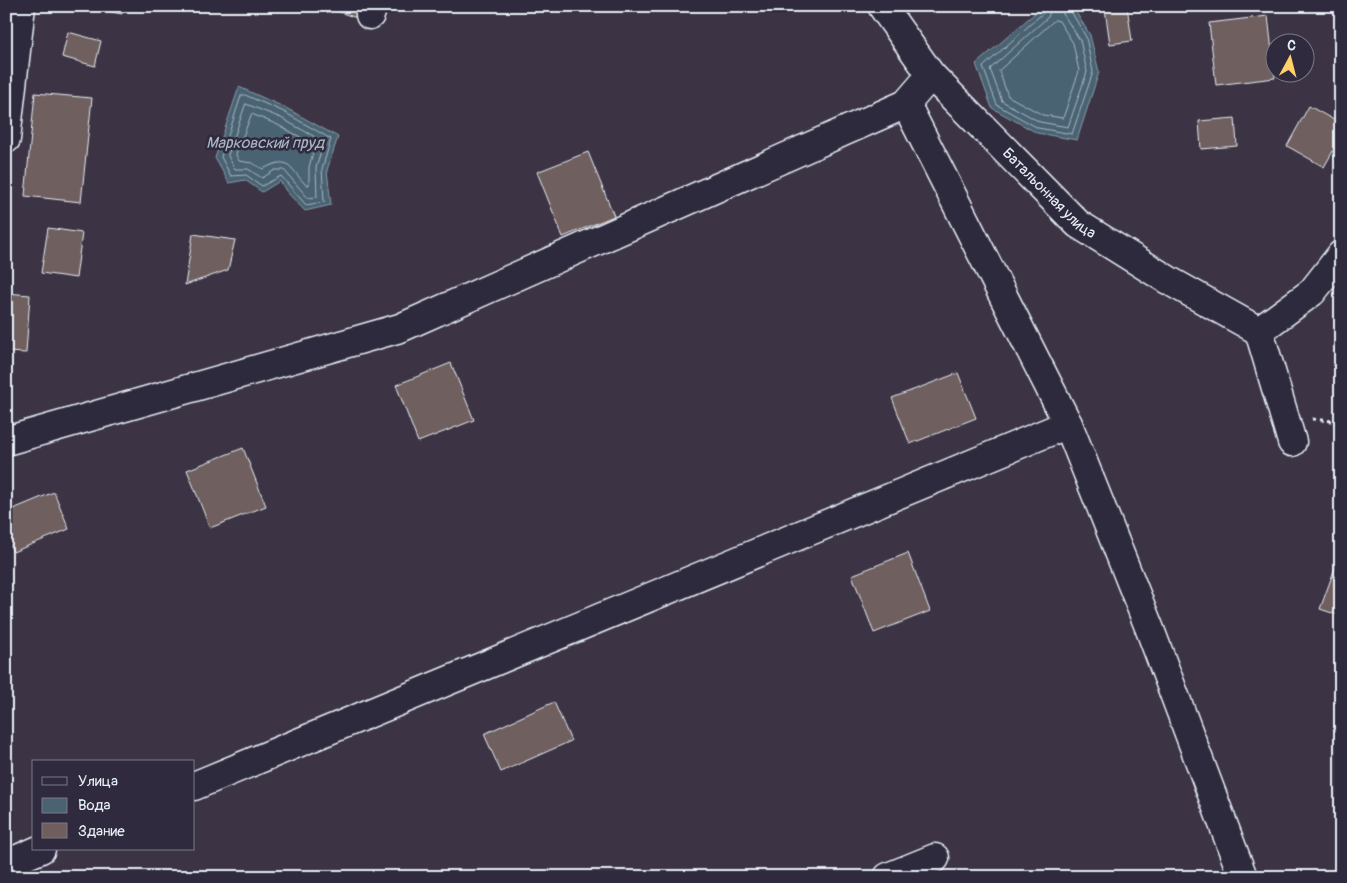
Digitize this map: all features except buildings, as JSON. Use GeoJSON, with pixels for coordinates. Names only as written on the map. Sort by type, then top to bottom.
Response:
{"type":"FeatureCollection","features":[{"type":"Feature","properties":{"kind":"street"},"geometry":{"type":"LineString","coordinates":[[6,139],[10,67],[21,6]]}},
{"type":"Feature","properties":{"kind":"street","name":"Батальонная улица"},"geometry":{"type":"LineString","coordinates":[[882,6],[931,75],[1078,224],[1168,280],[1259,331]]}},
{"type":"Feature","properties":{"kind":"street"},"geometry":{"type":"LineString","coordinates":[[6,441],[400,328],[906,104],[931,75]]}},
{"type":"Feature","properties":{"kind":"street"},"geometry":{"type":"LineString","coordinates":[[906,104],[1068,424],[1149,627],[1242,877]]}},
{"type":"Feature","properties":{"kind":"street"},"geometry":{"type":"LineString","coordinates":[[1292,442],[1259,331],[1312,292],[1341,255]]}},
{"type":"Feature","properties":{"kind":"street"},"geometry":{"type":"LineString","coordinates":[[195,786],[1068,424]]}},
{"type":"Feature","properties":{"kind":"street"},"geometry":{"type":"LineString","coordinates":[[6,864],[39,850]]}},
{"type":"Feature","properties":{"kind":"street"},"geometry":{"type":"LineString","coordinates":[[888,877],[935,858]]}},
{"type":"Feature","properties":{"kind":"water"},"geometry":{"type":"Polygon","coordinates":[[[1043,6],[1072,6],[1090,35],[1099,72],[1077,140],[1037,133],[992,108],[976,64],[1043,6]]]}},
{"type":"Feature","properties":{"kind":"water","name":"Марковский пруд"},"geometry":{"type":"Polygon","coordinates":[[[239,87],[286,108],[338,137],[327,170],[331,205],[305,211],[286,191],[280,181],[262,192],[245,180],[229,183],[215,158],[239,87]]]}}]}
